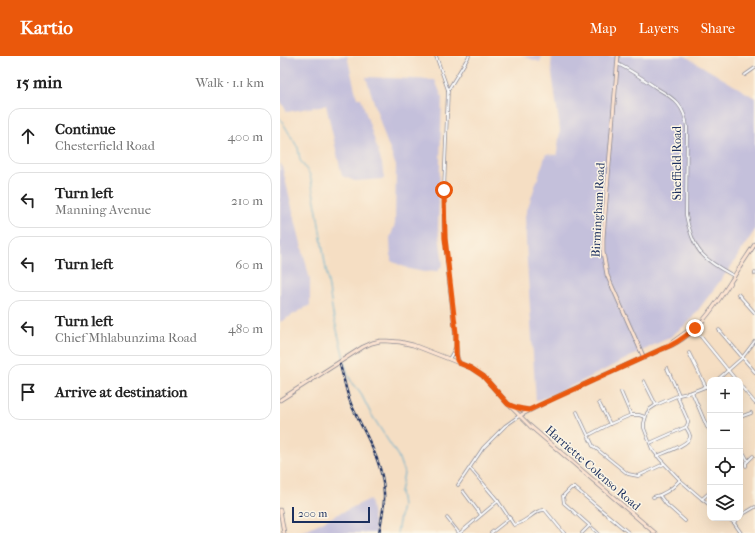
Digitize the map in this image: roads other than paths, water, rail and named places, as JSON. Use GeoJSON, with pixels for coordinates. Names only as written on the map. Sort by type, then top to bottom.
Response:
{"type":"FeatureCollection","features":[{"type":"Feature","properties":{"kind":"main road","name":"Birmingham Road"},"geometry":{"type":"LineString","coordinates":[[618,56],[603,252],[607,275],[644,358]]}},
{"type":"Feature","properties":{"kind":"main road"},"geometry":{"type":"LineString","coordinates":[[519,416],[662,349],[694,327],[713,307],[755,244]]}},
{"type":"Feature","properties":{"kind":"main road","name":"Harriette Colenso Road"},"geometry":{"type":"LineString","coordinates":[[280,400],[367,345],[387,341],[413,345],[471,368],[483,376],[519,416],[655,533]]}},
{"type":"Feature","properties":{"kind":"main road"},"geometry":{"type":"LineString","coordinates":[[456,347],[459,363]]}},
{"type":"Feature","properties":{"kind":"main road"},"geometry":{"type":"LineString","coordinates":[[508,404],[518,409],[529,410]]}},
{"type":"Feature","properties":{"kind":"main road"},"geometry":{"type":"LineString","coordinates":[[527,423],[525,416],[526,412],[529,410]]}},
{"type":"Feature","properties":{"kind":"main road"},"geometry":{"type":"LineString","coordinates":[[280,510],[284,533]]}},
{"type":"Feature","properties":{"kind":"street"},"geometry":{"type":"LineString","coordinates":[[436,56],[448,90],[444,226],[448,273],[456,333],[456,347],[449,359]]}},
{"type":"Feature","properties":{"kind":"street"},"geometry":{"type":"LineString","coordinates":[[448,90],[469,56]]}},
{"type":"Feature","properties":{"kind":"street","name":"Sheffield Road"},"geometry":{"type":"LineString","coordinates":[[617,64],[627,68],[669,96],[681,108],[687,127],[687,221],[698,250],[708,260],[734,276]]}},
{"type":"Feature","properties":{"kind":"street"},"geometry":{"type":"LineString","coordinates":[[745,75],[755,68]]}},
{"type":"Feature","properties":{"kind":"street"},"geometry":{"type":"LineString","coordinates":[[738,294],[755,313]]}},
{"type":"Feature","properties":{"kind":"street"},"geometry":{"type":"LineString","coordinates":[[694,327],[734,377]]}},
{"type":"Feature","properties":{"kind":"street"},"geometry":{"type":"LineString","coordinates":[[719,330],[755,372]]}},
{"type":"Feature","properties":{"kind":"street"},"geometry":{"type":"LineString","coordinates":[[720,377],[742,358],[755,341]]}},
{"type":"Feature","properties":{"kind":"street"},"geometry":{"type":"LineString","coordinates":[[689,353],[706,387],[678,395],[656,405],[650,409],[645,417],[644,428],[657,456],[680,480],[707,503]]}},
{"type":"Feature","properties":{"kind":"street"},"geometry":{"type":"LineString","coordinates":[[657,456],[685,444],[689,441],[690,436],[686,427],[688,422],[667,368]]}},
{"type":"Feature","properties":{"kind":"street"},"geometry":{"type":"LineString","coordinates":[[644,382],[656,405]]}},
{"type":"Feature","properties":{"kind":"street"},"geometry":{"type":"LineString","coordinates":[[743,388],[755,403]]}},
{"type":"Feature","properties":{"kind":"street"},"geometry":{"type":"LineString","coordinates":[[621,392],[631,416]]}},
{"type":"Feature","properties":{"kind":"street"},"geometry":{"type":"LineString","coordinates":[[692,392],[707,427]]}},
{"type":"Feature","properties":{"kind":"street"},"geometry":{"type":"LineString","coordinates":[[599,403],[610,424]]}},
{"type":"Feature","properties":{"kind":"street"},"geometry":{"type":"LineString","coordinates":[[578,412],[595,448],[628,474],[638,476],[664,464]]}},
{"type":"Feature","properties":{"kind":"street"},"geometry":{"type":"LineString","coordinates":[[743,416],[751,413]]}},
{"type":"Feature","properties":{"kind":"street"},"geometry":{"type":"LineString","coordinates":[[589,435],[610,424],[631,416],[639,415],[645,417]]}},
{"type":"Feature","properties":{"kind":"street"},"geometry":{"type":"LineString","coordinates":[[458,485],[480,453],[494,436],[519,416]]}},
{"type":"Feature","properties":{"kind":"street"},"geometry":{"type":"LineString","coordinates":[[650,442],[686,427]]}},
{"type":"Feature","properties":{"kind":"street"},"geometry":{"type":"LineString","coordinates":[[742,449],[748,461]]}},
{"type":"Feature","properties":{"kind":"street"},"geometry":{"type":"LineString","coordinates":[[746,466],[748,461],[753,456]]}},
{"type":"Feature","properties":{"kind":"street"},"geometry":{"type":"LineString","coordinates":[[470,468],[498,501],[514,524],[523,522],[542,509],[547,512],[564,533]]}},
{"type":"Feature","properties":{"kind":"street"},"geometry":{"type":"LineString","coordinates":[[653,497],[660,496],[680,480]]}},
{"type":"Feature","properties":{"kind":"street"},"geometry":{"type":"LineString","coordinates":[[598,533],[564,503],[563,496],[571,488],[576,488],[629,533]]}},
{"type":"Feature","properties":{"kind":"street"},"geometry":{"type":"LineString","coordinates":[[463,491],[481,516]]}},
{"type":"Feature","properties":{"kind":"street"},"geometry":{"type":"LineString","coordinates":[[702,499],[707,495]]}},
{"type":"Feature","properties":{"kind":"street"},"geometry":{"type":"LineString","coordinates":[[660,496],[666,504],[685,521]]}},
{"type":"Feature","properties":{"kind":"street"},"geometry":{"type":"LineString","coordinates":[[447,518],[460,533],[498,501]]}},
{"type":"Feature","properties":{"kind":"street"},"geometry":{"type":"LineString","coordinates":[[743,514],[755,507]]}},
{"type":"Feature","properties":{"kind":"street"},"geometry":{"type":"LineString","coordinates":[[491,533],[510,518]]}},
{"type":"Feature","properties":{"kind":"street"},"geometry":{"type":"LineString","coordinates":[[732,521],[740,533]]}},
{"type":"Feature","properties":{"kind":"street"},"geometry":{"type":"LineString","coordinates":[[582,533],[590,526]]}},
{"type":"Feature","properties":{"kind":"waterway"},"geometry":{"type":"LineString","coordinates":[[280,118],[298,148],[300,160],[310,175],[333,314],[344,358]]}},
{"type":"Feature","properties":{"kind":"waterway"},"geometry":{"type":"LineString","coordinates":[[344,361],[353,385],[359,390],[371,414],[398,456],[404,473],[400,492],[402,505],[397,533]]}},
{"type":"Feature","properties":{"kind":"railway"},"geometry":{"type":"LineString","coordinates":[[340,365],[351,404],[377,458],[383,481],[384,498],[379,533]]}}]}
